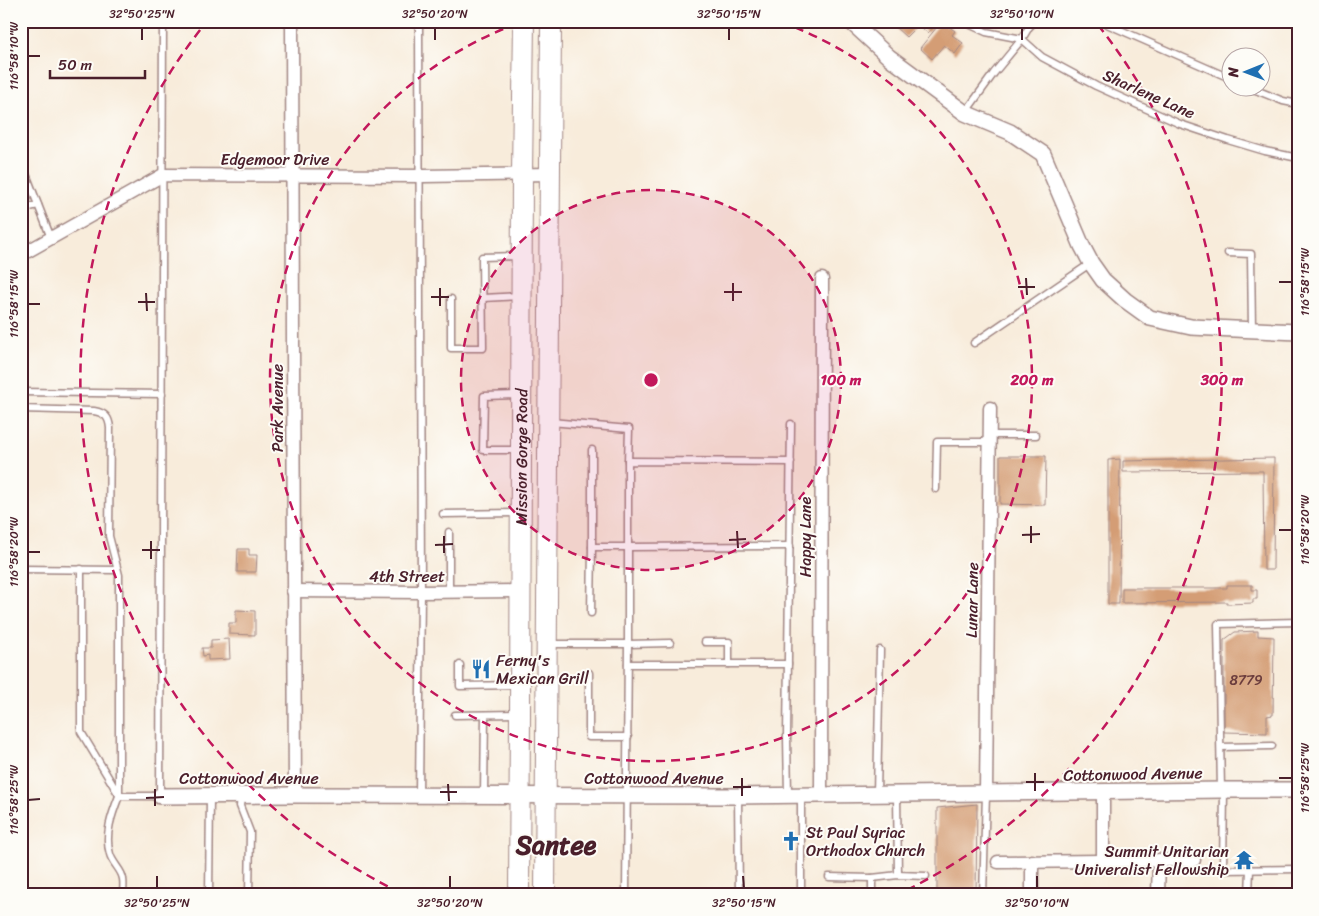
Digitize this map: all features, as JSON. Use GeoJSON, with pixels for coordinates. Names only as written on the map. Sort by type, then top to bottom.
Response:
{"type":"FeatureCollection","features":[{"type":"Feature","properties":{"kind":"main road","name":"Mission Gorge Road"},"geometry":{"type":"LineString","coordinates":[[518,895],[524,21]]}},
{"type":"Feature","properties":{"kind":"main road","name":"Mission Gorge Road"},"geometry":{"type":"LineString","coordinates":[[545,895],[551,21]]}},
{"type":"Feature","properties":{"kind":"street","name":"Park Avenue"},"geometry":{"type":"LineString","coordinates":[[292,21],[295,795]]}},
{"type":"Feature","properties":{"kind":"street"},"geometry":{"type":"LineString","coordinates":[[850,21],[889,57],[966,113],[1010,132],[1043,154],[1091,263],[1103,280],[1125,300],[1150,318],[1191,327],[1298,332]]}},
{"type":"Feature","properties":{"kind":"street","name":"Edgemoor Drive"},"geometry":{"type":"LineString","coordinates":[[21,255],[164,175],[419,176],[550,174]]}},
{"type":"Feature","properties":{"kind":"street","name":"Happy Lane"},"geometry":{"type":"LineString","coordinates":[[821,795],[822,279]]}},
{"type":"Feature","properties":{"kind":"street","name":"Lunar Lane"},"geometry":{"type":"LineString","coordinates":[[986,792],[990,408]]}},
{"type":"Feature","properties":{"kind":"street","name":"4th Street"},"geometry":{"type":"LineString","coordinates":[[293,592],[521,591]]}},
{"type":"Feature","properties":{"kind":"street","name":"Cottonwood Avenue"},"geometry":{"type":"LineString","coordinates":[[160,796],[738,796],[1298,790]]}},
{"type":"Feature","properties":{"kind":"street"},"geometry":{"type":"LineString","coordinates":[[1103,792],[1103,861]]}},
{"type":"Feature","properties":{"kind":"street"},"geometry":{"type":"LineString","coordinates":[[1158,895],[1159,860]]}},
{"type":"Feature","properties":{"kind":"street"},"geometry":{"type":"LineString","coordinates":[[998,862],[1194,860]]}},
{"type":"Feature","properties":{"kind":"street"},"geometry":{"type":"LineString","coordinates":[[1032,862],[1032,895]]}},
{"type":"Feature","properties":{"kind":"lane"},"geometry":{"type":"LineString","coordinates":[[119,796],[160,796],[164,175],[163,21]]}},
{"type":"Feature","properties":{"kind":"lane"},"geometry":{"type":"LineString","coordinates":[[419,21],[421,592],[419,796]]}},
{"type":"Feature","properties":{"kind":"lane"},"geometry":{"type":"LineString","coordinates":[[962,21],[986,32],[1022,39]]}},
{"type":"Feature","properties":{"kind":"lane"},"geometry":{"type":"LineString","coordinates":[[966,113],[994,73],[1035,21]]}},
{"type":"Feature","properties":{"kind":"lane"},"geometry":{"type":"LineString","coordinates":[[1100,21],[1222,75]]}},
{"type":"Feature","properties":{"kind":"lane","name":"Sharlene Lane"},"geometry":{"type":"LineString","coordinates":[[1022,39],[1042,57],[1096,86],[1180,124],[1265,151],[1298,158]]}},
{"type":"Feature","properties":{"kind":"lane"},"geometry":{"type":"LineString","coordinates":[[1272,96],[1298,104]]}},
{"type":"Feature","properties":{"kind":"lane"},"geometry":{"type":"LineString","coordinates":[[21,176],[26,174],[51,238]]}},
{"type":"Feature","properties":{"kind":"lane"},"geometry":{"type":"LineString","coordinates":[[21,210],[38,205]]}},
{"type":"Feature","properties":{"kind":"lane"},"geometry":{"type":"LineString","coordinates":[[1228,253],[1252,254],[1252,330]]}},
{"type":"Feature","properties":{"kind":"lane"},"geometry":{"type":"LineString","coordinates":[[451,298],[451,348],[483,348],[482,257],[521,256]]}},
{"type":"Feature","properties":{"kind":"lane"},"geometry":{"type":"LineString","coordinates":[[974,343],[1091,263]]}},
{"type":"Feature","properties":{"kind":"lane"},"geometry":{"type":"LineString","coordinates":[[483,298],[522,296]]}},
{"type":"Feature","properties":{"kind":"lane"},"geometry":{"type":"LineString","coordinates":[[21,392],[162,394]]}},
{"type":"Feature","properties":{"kind":"lane"},"geometry":{"type":"LineString","coordinates":[[521,395],[484,396],[483,450],[521,450]]}},
{"type":"Feature","properties":{"kind":"lane"},"geometry":{"type":"LineString","coordinates":[[21,409],[94,411],[107,416],[109,421],[109,536],[119,575],[119,796],[109,827],[108,842],[110,856],[123,877],[123,895]]}},
{"type":"Feature","properties":{"kind":"lane"},"geometry":{"type":"LineString","coordinates":[[548,422],[629,429],[626,895]]}},
{"type":"Feature","properties":{"kind":"lane"},"geometry":{"type":"LineString","coordinates":[[791,424],[788,664],[794,795],[802,895]]}},
{"type":"Feature","properties":{"kind":"lane"},"geometry":{"type":"LineString","coordinates":[[936,489],[937,442],[1036,435]]}},
{"type":"Feature","properties":{"kind":"lane"},"geometry":{"type":"LineString","coordinates":[[591,613],[592,450]]}},
{"type":"Feature","properties":{"kind":"lane"},"geometry":{"type":"LineString","coordinates":[[628,461],[791,462]]}},
{"type":"Feature","properties":{"kind":"lane"},"geometry":{"type":"LineString","coordinates":[[443,514],[521,513]]}},
{"type":"Feature","properties":{"kind":"lane"},"geometry":{"type":"LineString","coordinates":[[449,532],[449,592]]}},
{"type":"Feature","properties":{"kind":"lane"},"geometry":{"type":"LineString","coordinates":[[592,547],[790,546]]}},
{"type":"Feature","properties":{"kind":"lane"},"geometry":{"type":"LineString","coordinates":[[21,569],[117,570]]}},
{"type":"Feature","properties":{"kind":"lane"},"geometry":{"type":"LineString","coordinates":[[81,569],[81,732],[119,796]]}},
{"type":"Feature","properties":{"kind":"lane"},"geometry":{"type":"LineString","coordinates":[[1298,622],[1218,624],[1223,870],[1298,869]]}},
{"type":"Feature","properties":{"kind":"lane"},"geometry":{"type":"LineString","coordinates":[[705,642],[729,642],[729,664]]}},
{"type":"Feature","properties":{"kind":"lane"},"geometry":{"type":"LineString","coordinates":[[547,644],[670,643]]}},
{"type":"Feature","properties":{"kind":"lane"},"geometry":{"type":"LineString","coordinates":[[877,794],[880,650]]}},
{"type":"Feature","properties":{"kind":"lane"},"geometry":{"type":"LineString","coordinates":[[460,664],[460,686],[520,685]]}},
{"type":"Feature","properties":{"kind":"lane"},"geometry":{"type":"LineString","coordinates":[[628,664],[788,664]]}},
{"type":"Feature","properties":{"kind":"lane"},"geometry":{"type":"LineString","coordinates":[[589,673],[589,737],[628,737]]}},
{"type":"Feature","properties":{"kind":"lane"},"geometry":{"type":"LineString","coordinates":[[455,715],[520,714]]}},
{"type":"Feature","properties":{"kind":"lane"},"geometry":{"type":"LineString","coordinates":[[484,796],[485,716]]}},
{"type":"Feature","properties":{"kind":"lane"},"geometry":{"type":"LineString","coordinates":[[1221,747],[1272,746]]}},
{"type":"Feature","properties":{"kind":"lane"},"geometry":{"type":"LineString","coordinates":[[984,895],[986,792]]}},
{"type":"Feature","properties":{"kind":"lane"},"geometry":{"type":"LineString","coordinates":[[897,794],[898,875]]}},
{"type":"Feature","properties":{"kind":"lane"},"geometry":{"type":"LineString","coordinates":[[209,895],[210,796]]}},
{"type":"Feature","properties":{"kind":"lane"},"geometry":{"type":"LineString","coordinates":[[241,796],[240,806],[250,832],[249,895]]}},
{"type":"Feature","properties":{"kind":"lane"},"geometry":{"type":"LineString","coordinates":[[738,796],[738,895]]}},
{"type":"Feature","properties":{"kind":"lane"},"geometry":{"type":"LineString","coordinates":[[1249,895],[1250,870]]}},
{"type":"Feature","properties":{"kind":"lane"},"geometry":{"type":"LineString","coordinates":[[829,877],[926,876]]}},
{"type":"Feature","properties":{"kind":"lane"},"geometry":{"type":"LineString","coordinates":[[872,878],[872,895]]}},
{"type":"Feature","properties":{"kind":"building"},"geometry":{"type":"Polygon","coordinates":[[[898,21],[935,21],[936,23],[928,33],[918,25],[906,37],[894,26],[898,21]]]}},
{"type":"Feature","properties":{"kind":"building"},"geometry":{"type":"Polygon","coordinates":[[[941,22],[955,31],[952,35],[963,43],[955,54],[944,45],[932,59],[920,48],[941,22]]]}},
{"type":"Feature","properties":{"kind":"building"},"geometry":{"type":"Polygon","coordinates":[[[1000,456],[1046,456],[1045,505],[1000,504],[1000,456]]]}},
{"type":"Feature","properties":{"kind":"building"},"geometry":{"type":"Polygon","coordinates":[[[1274,458],[1273,570],[1264,570],[1263,471],[1123,472],[1123,461],[1274,458]]]}},
{"type":"Feature","properties":{"kind":"building"},"geometry":{"type":"Polygon","coordinates":[[[1120,459],[1119,604],[1108,604],[1108,460],[1120,459]]]}},
{"type":"Feature","properties":{"kind":"building"},"geometry":{"type":"Polygon","coordinates":[[[238,549],[249,549],[249,555],[257,555],[256,572],[237,572],[238,549]]]}},
{"type":"Feature","properties":{"kind":"building"},"geometry":{"type":"Polygon","coordinates":[[[1227,585],[1252,585],[1252,590],[1257,590],[1257,599],[1253,599],[1253,603],[1227,604],[1227,602],[1122,603],[1122,588],[1227,588],[1227,585]]]}},
{"type":"Feature","properties":{"kind":"building"},"geometry":{"type":"Polygon","coordinates":[[[236,610],[255,611],[255,635],[229,634],[229,623],[236,623],[236,610]]]}},
{"type":"Feature","properties":{"kind":"building"},"geometry":{"type":"Polygon","coordinates":[[[1258,631],[1258,636],[1274,637],[1273,715],[1267,716],[1267,733],[1224,732],[1224,640],[1235,632],[1258,631]]]}},
{"type":"Feature","properties":{"kind":"building"},"geometry":{"type":"Polygon","coordinates":[[[229,639],[230,659],[208,660],[208,655],[203,656],[202,648],[211,648],[211,640],[229,639]]]}},
{"type":"Feature","properties":{"kind":"building"},"geometry":{"type":"Polygon","coordinates":[[[977,804],[976,895],[937,895],[937,808],[977,804]]]}},
{"type":"Feature","properties":{"kind":"place","name":"Ferny's Mexican Grill"},"geometry":{"type":"Point","coordinates":[481,669]}},
{"type":"Feature","properties":{"kind":"place","name":"St Paul Syriac Orthodox Church"},"geometry":{"type":"Point","coordinates":[791,841]}},
{"type":"Feature","properties":{"kind":"place","name":"Summit Unitarian Univeralist Fellowship"},"geometry":{"type":"Point","coordinates":[1244,860]}},
{"type":"Feature","properties":{"kind":"district","name":"Santee"},"geometry":{"type":"Point","coordinates":[556,845]}}]}
